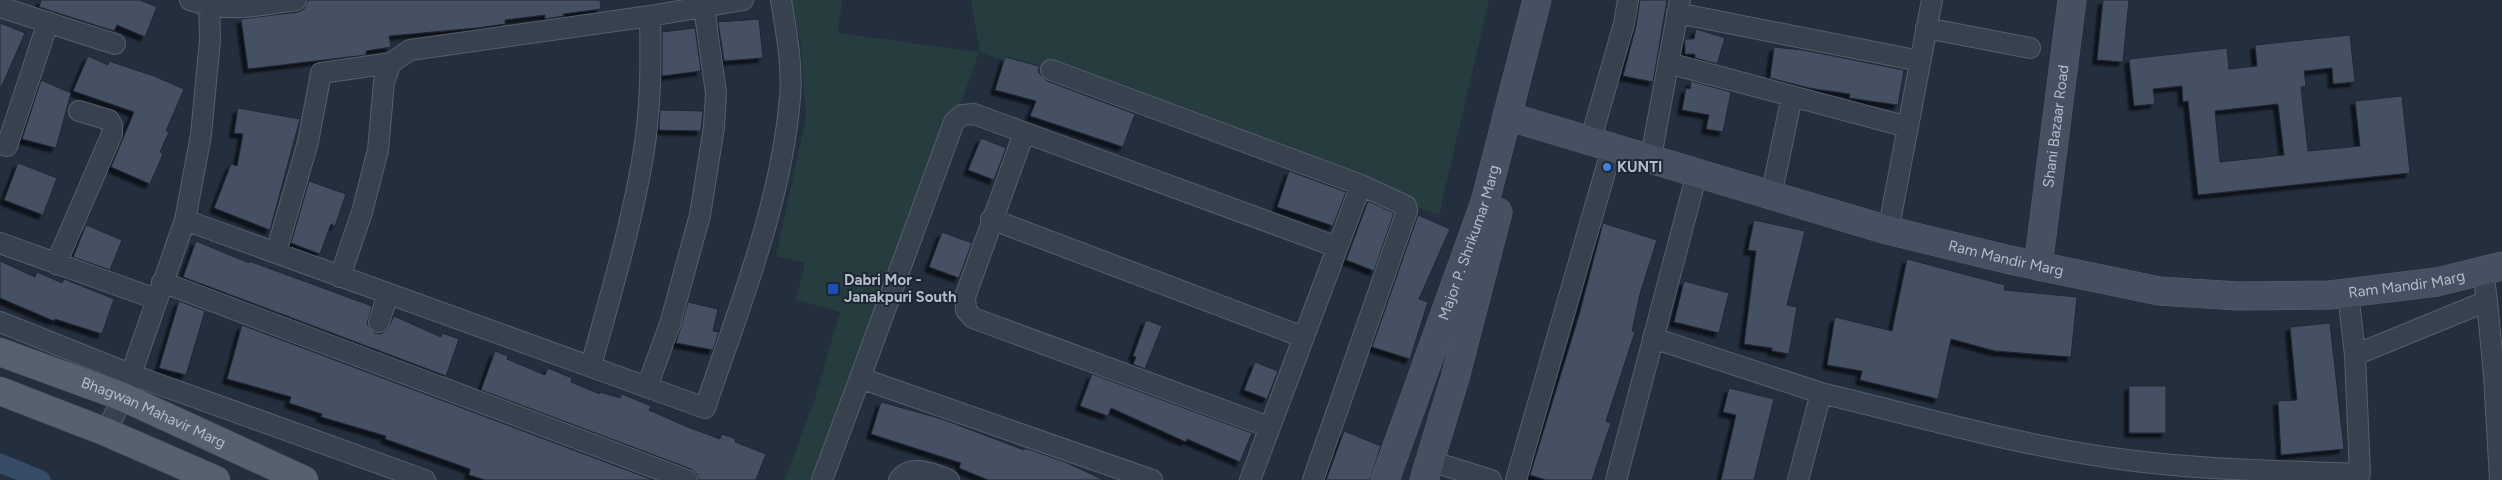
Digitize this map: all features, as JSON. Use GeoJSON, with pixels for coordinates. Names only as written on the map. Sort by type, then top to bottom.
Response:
{"type":"FeatureCollection","features":[{"type":"Feature","properties":{"kind":"main road","name":"Bhagwan Mahavir Marg"},"geometry":{"type":"LineString","coordinates":[[0,352],[127,386],[304,480]]}},
{"type":"Feature","properties":{"kind":"main road"},"geometry":{"type":"LineString","coordinates":[[0,391],[106,432],[187,475],[216,480]]}},
{"type":"Feature","properties":{"kind":"street"},"geometry":{"type":"LineString","coordinates":[[190,0],[229,9],[296,0]]}},
{"type":"Feature","properties":{"kind":"street"},"geometry":{"type":"LineString","coordinates":[[276,253],[308,142],[321,73],[391,63],[410,50],[660,10],[704,7],[743,0]]}},
{"type":"Feature","properties":{"kind":"street"},"geometry":{"type":"LineString","coordinates":[[185,220],[705,408],[757,254],[780,169],[790,96],[787,36],[781,0]]}},
{"type":"Feature","properties":{"kind":"street","name":"Major P. Shrikumar Marg"},"geometry":{"type":"LineString","coordinates":[[1427,471],[1455,378],[1516,112],[1537,0]]}},
{"type":"Feature","properties":{"kind":"street","name":"Major P. Shrikumar Marg"},"geometry":{"type":"LineString","coordinates":[[1385,480],[1516,112],[1540,61],[1551,0]]}},
{"type":"Feature","properties":{"kind":"street"},"geometry":{"type":"LineString","coordinates":[[1594,128],[1624,24],[1628,0]]}},
{"type":"Feature","properties":{"kind":"street"},"geometry":{"type":"LineString","coordinates":[[1891,216],[1932,0]]}},
{"type":"Feature","properties":{"kind":"street","name":"Shani Bazaar Road"},"geometry":{"type":"LineString","coordinates":[[2039,259],[2072,0]]}},
{"type":"Feature","properties":{"kind":"street"},"geometry":{"type":"LineString","coordinates":[[106,432],[127,386],[185,220],[202,135],[210,40],[209,3]]}},
{"type":"Feature","properties":{"kind":"street"},"geometry":{"type":"LineString","coordinates":[[1653,146],[1679,6],[1920,61]]}},
{"type":"Feature","properties":{"kind":"street"},"geometry":{"type":"LineString","coordinates":[[0,7],[115,44]]}},
{"type":"Feature","properties":{"kind":"street"},"geometry":{"type":"LineString","coordinates":[[647,387],[670,324],[700,215],[714,127],[716,92],[704,7]]}},
{"type":"Feature","properties":{"kind":"street"},"geometry":{"type":"LineString","coordinates":[[591,366],[628,234],[644,155],[660,10]]}},
{"type":"Feature","properties":{"kind":"street"},"geometry":{"type":"LineString","coordinates":[[0,144],[7,146],[48,22]]}},
{"type":"Feature","properties":{"kind":"street"},"geometry":{"type":"LineString","coordinates":[[1926,28],[2030,48]]}},
{"type":"Feature","properties":{"kind":"street"},"geometry":{"type":"LineString","coordinates":[[340,277],[362,212],[378,150],[384,82],[391,63]]}},
{"type":"Feature","properties":{"kind":"street"},"geometry":{"type":"LineString","coordinates":[[1668,63],[1908,127]]}},
{"type":"Feature","properties":{"kind":"street"},"geometry":{"type":"LineString","coordinates":[[1051,70],[1402,202],[1407,211],[1313,480]]}},
{"type":"Feature","properties":{"kind":"street"},"geometry":{"type":"LineString","coordinates":[[1774,182],[1792,96]]}},
{"type":"Feature","properties":{"kind":"street"},"geometry":{"type":"LineString","coordinates":[[56,264],[112,134],[112,126],[109,120],[79,111]]}},
{"type":"Feature","properties":{"kind":"street","name":"Ram Mandir Marg"},"geometry":{"type":"LineString","coordinates":[[1516,112],[1594,128],[2039,259],[2158,291],[2238,296],[2348,292],[2437,282],[2492,268]]}},
{"type":"Feature","properties":{"kind":"street","name":"Ram Mandir Marg"},"geometry":{"type":"LineString","coordinates":[[1516,112],[1612,148],[1887,230],[2039,259],[2162,277],[2240,282],[2330,280],[2435,266],[2502,252]]}},
{"type":"Feature","properties":{"kind":"street"},"geometry":{"type":"LineString","coordinates":[[822,480],[954,122],[962,115],[974,114],[1337,247]]}},
{"type":"Feature","properties":{"kind":"street"},"geometry":{"type":"LineString","coordinates":[[1024,133],[991,219],[965,297],[966,310],[973,318],[1269,427]]}},
{"type":"Feature","properties":{"kind":"street"},"geometry":{"type":"LineString","coordinates":[[1516,480],[1612,148]]}},
{"type":"Feature","properties":{"kind":"street"},"geometry":{"type":"LineString","coordinates":[[1616,480],[1652,338],[1697,174]]}},
{"type":"Feature","properties":{"kind":"street"},"geometry":{"type":"LineString","coordinates":[[1250,480],[1361,185]]}},
{"type":"Feature","properties":{"kind":"street"},"geometry":{"type":"LineString","coordinates":[[991,219],[1303,336]]}},
{"type":"Feature","properties":{"kind":"street"},"geometry":{"type":"LineString","coordinates":[[0,243],[56,264],[159,291],[687,480]]}},
{"type":"Feature","properties":{"kind":"street"},"geometry":{"type":"LineString","coordinates":[[2492,268],[2487,301],[2494,375],[2500,480]]}},
{"type":"Feature","properties":{"kind":"street"},"geometry":{"type":"LineString","coordinates":[[1652,338],[1821,393],[2026,443],[2126,460],[2237,470],[2360,477],[2354,355],[2348,292]]}},
{"type":"Feature","properties":{"kind":"street"},"geometry":{"type":"LineString","coordinates":[[379,322],[388,294]]}},
{"type":"Feature","properties":{"kind":"street"},"geometry":{"type":"LineString","coordinates":[[2354,355],[2487,301]]}},
{"type":"Feature","properties":{"kind":"street"},"geometry":{"type":"LineString","coordinates":[[0,322],[127,386],[425,480]]}},
{"type":"Feature","properties":{"kind":"street"},"geometry":{"type":"LineString","coordinates":[[860,378],[1152,480]]}},
{"type":"Feature","properties":{"kind":"street"},"geometry":{"type":"LineString","coordinates":[[1798,480],[1821,393]]}},
{"type":"Feature","properties":{"kind":"street"},"geometry":{"type":"LineString","coordinates":[[899,480],[912,471],[925,471],[949,480]]}},
{"type":"Feature","properties":{"kind":"street"},"geometry":{"type":"LineString","coordinates":[[1427,471],[1491,480]]}},
{"type":"Feature","properties":{"kind":"green space"},"geometry":{"type":"Polygon","coordinates":[[[791,0],[842,0],[838,33],[979,52],[944,152],[821,480],[785,480],[814,402],[840,312],[796,300],[805,263],[776,256],[806,117],[801,45],[791,0]]]}},
{"type":"Feature","properties":{"kind":"green space"},"geometry":{"type":"Polygon","coordinates":[[[971,0],[1489,0],[1439,215],[980,52],[971,0]]]}},
{"type":"Feature","properties":{"kind":"building"},"geometry":{"type":"Polygon","coordinates":[[[41,0],[140,0],[157,7],[145,37],[117,25],[114,31],[39,7],[41,0]]]}},
{"type":"Feature","properties":{"kind":"building"},"geometry":{"type":"Polygon","coordinates":[[[308,0],[600,0],[601,9],[563,14],[564,16],[545,19],[545,15],[505,20],[505,24],[477,28],[389,36],[391,47],[366,51],[366,55],[248,69],[241,19],[298,12],[304,9],[308,0]]]}},
{"type":"Feature","properties":{"kind":"building"},"geometry":{"type":"Polygon","coordinates":[[[1640,0],[1667,0],[1653,82],[1623,76],[1636,26],[1640,0]]]}},
{"type":"Feature","properties":{"kind":"building"},"geometry":{"type":"Polygon","coordinates":[[[2103,0],[2129,0],[2123,62],[2097,60],[2103,0]]]}},
{"type":"Feature","properties":{"kind":"building"},"geometry":{"type":"Polygon","coordinates":[[[759,19],[763,58],[724,61],[718,22],[759,19]]]}},
{"type":"Feature","properties":{"kind":"building"},"geometry":{"type":"Polygon","coordinates":[[[0,23],[25,33],[0,90],[0,23]]]}},
{"type":"Feature","properties":{"kind":"building"},"geometry":{"type":"Polygon","coordinates":[[[695,28],[701,71],[662,76],[662,32],[695,28]]]}},
{"type":"Feature","properties":{"kind":"building"},"geometry":{"type":"Polygon","coordinates":[[[1696,29],[1725,38],[1717,64],[1695,58],[1695,54],[1685,54],[1685,39],[1694,39],[1696,29]]]}},
{"type":"Feature","properties":{"kind":"building"},"geometry":{"type":"Polygon","coordinates":[[[2350,35],[2355,82],[2333,84],[2332,68],[2304,71],[2306,86],[2301,87],[2308,151],[2360,146],[2355,101],[2402,96],[2410,173],[2198,195],[2188,101],[2183,102],[2182,86],[2153,89],[2155,104],[2134,106],[2129,59],[2227,48],[2229,69],[2257,66],[2255,45],[2350,35]],[[2278,104],[2215,111],[2220,162],[2284,155],[2278,104]]]}},
{"type":"Feature","properties":{"kind":"building"},"geometry":{"type":"Polygon","coordinates":[[[1774,47],[1803,50],[1904,70],[1898,105],[1849,98],[1850,94],[1809,88],[1770,78],[1774,47]]]}},
{"type":"Feature","properties":{"kind":"building"},"geometry":{"type":"Polygon","coordinates":[[[88,56],[108,65],[109,61],[154,76],[184,89],[166,131],[169,132],[160,152],[163,154],[150,184],[111,167],[134,112],[73,91],[88,56]]]}},
{"type":"Feature","properties":{"kind":"building"},"geometry":{"type":"Polygon","coordinates":[[[1005,57],[1039,66],[1038,72],[1047,81],[1135,114],[1123,147],[1030,116],[1036,101],[995,90],[1005,57]]]}},
{"type":"Feature","properties":{"kind":"building"},"geometry":{"type":"Polygon","coordinates":[[[41,80],[71,93],[56,148],[22,139],[41,80]]]}},
{"type":"Feature","properties":{"kind":"building"},"geometry":{"type":"Polygon","coordinates":[[[1691,81],[1731,92],[1723,132],[1706,129],[1709,115],[1682,110],[1686,88],[1690,89],[1691,81]]]}},
{"type":"Feature","properties":{"kind":"building"},"geometry":{"type":"Polygon","coordinates":[[[238,108],[300,119],[270,230],[214,208],[231,164],[237,166],[243,134],[234,133],[238,108]]]}},
{"type":"Feature","properties":{"kind":"building"},"geometry":{"type":"Polygon","coordinates":[[[660,110],[703,111],[701,131],[659,130],[660,110]]]}},
{"type":"Feature","properties":{"kind":"building"},"geometry":{"type":"Polygon","coordinates":[[[981,138],[1006,148],[994,180],[968,170],[981,138]]]}},
{"type":"Feature","properties":{"kind":"building"},"geometry":{"type":"Polygon","coordinates":[[[18,163],[57,178],[43,215],[4,200],[18,163]]]}},
{"type":"Feature","properties":{"kind":"building"},"geometry":{"type":"Polygon","coordinates":[[[1289,171],[1346,192],[1333,226],[1277,207],[1289,171]]]}},
{"type":"Feature","properties":{"kind":"building"},"geometry":{"type":"Polygon","coordinates":[[[309,181],[346,194],[335,226],[331,224],[320,254],[291,243],[309,181]]]}},
{"type":"Feature","properties":{"kind":"building"},"geometry":{"type":"Polygon","coordinates":[[[1368,201],[1394,213],[1374,271],[1346,260],[1368,201]]]}},
{"type":"Feature","properties":{"kind":"building"},"geometry":{"type":"Polygon","coordinates":[[[1418,215],[1450,229],[1419,299],[1428,302],[1410,359],[1372,347],[1418,215]]]}},
{"type":"Feature","properties":{"kind":"building"},"geometry":{"type":"Polygon","coordinates":[[[1754,220],[1805,231],[1787,305],[1797,307],[1789,354],[1772,351],[1772,348],[1744,344],[1756,251],[1748,250],[1754,220]]]}},
{"type":"Feature","properties":{"kind":"building"},"geometry":{"type":"Polygon","coordinates":[[[1603,223],[1657,240],[1640,294],[1632,331],[1635,332],[1606,421],[1611,423],[1592,480],[1546,480],[1530,475],[1579,315],[1603,223]]]}},
{"type":"Feature","properties":{"kind":"building"},"geometry":{"type":"Polygon","coordinates":[[[86,225],[122,240],[110,270],[73,257],[86,225]]]}},
{"type":"Feature","properties":{"kind":"building"},"geometry":{"type":"Polygon","coordinates":[[[942,232],[972,243],[959,278],[929,267],[942,232]]]}},
{"type":"Feature","properties":{"kind":"building"},"geometry":{"type":"Polygon","coordinates":[[[196,241],[249,263],[249,261],[372,306],[367,324],[375,333],[381,334],[387,330],[394,316],[441,337],[442,333],[459,339],[446,376],[183,277],[196,241]]]}},
{"type":"Feature","properties":{"kind":"building"},"geometry":{"type":"Polygon","coordinates":[[[1907,259],[2005,285],[2004,290],[2077,297],[2071,357],[1995,351],[1951,339],[1938,399],[1860,380],[1862,371],[1827,365],[1835,317],[1892,331],[1907,259]]]}},
{"type":"Feature","properties":{"kind":"building"},"geometry":{"type":"Polygon","coordinates":[[[0,261],[35,277],[37,272],[62,283],[64,279],[114,299],[102,334],[55,319],[54,321],[0,298],[0,261]]]}},
{"type":"Feature","properties":{"kind":"building"},"geometry":{"type":"Polygon","coordinates":[[[1684,281],[1729,293],[1719,333],[1674,322],[1684,281]]]}},
{"type":"Feature","properties":{"kind":"building"},"geometry":{"type":"Polygon","coordinates":[[[179,301],[205,311],[186,375],[159,368],[179,301]]]}},
{"type":"Feature","properties":{"kind":"building"},"geometry":{"type":"Polygon","coordinates":[[[688,302],[718,309],[713,331],[719,332],[713,350],[676,343],[688,302]]]}},
{"type":"Feature","properties":{"kind":"building"},"geometry":{"type":"Polygon","coordinates":[[[1146,320],[1162,326],[1145,369],[1133,364],[1136,357],[1133,356],[1146,320]]]}},
{"type":"Feature","properties":{"kind":"building"},"geometry":{"type":"Polygon","coordinates":[[[2330,323],[2344,449],[2281,455],[2278,401],[2297,400],[2290,327],[2330,323]]]}},
{"type":"Feature","properties":{"kind":"building"},"geometry":{"type":"Polygon","coordinates":[[[242,325],[653,480],[485,480],[469,475],[470,469],[385,439],[386,436],[321,417],[322,414],[289,403],[291,397],[227,379],[242,325]]]}},
{"type":"Feature","properties":{"kind":"building"},"geometry":{"type":"Polygon","coordinates":[[[495,351],[508,356],[507,359],[545,375],[548,368],[572,378],[571,382],[600,394],[600,392],[620,398],[622,394],[651,406],[649,410],[720,439],[722,434],[736,439],[735,442],[766,454],[756,480],[699,480],[696,473],[691,469],[481,390],[495,351]]]}},
{"type":"Feature","properties":{"kind":"building"},"geometry":{"type":"Polygon","coordinates":[[[1255,362],[1278,371],[1267,399],[1244,390],[1255,362]]]}},
{"type":"Feature","properties":{"kind":"building"},"geometry":{"type":"Polygon","coordinates":[[[1092,374],[1252,433],[1240,462],[1187,439],[1186,442],[1111,408],[1108,416],[1080,406],[1092,374]]]}},
{"type":"Feature","properties":{"kind":"building"},"geometry":{"type":"Polygon","coordinates":[[[2129,386],[2166,386],[2166,433],[2129,433],[2129,386]]]}},
{"type":"Feature","properties":{"kind":"building"},"geometry":{"type":"Polygon","coordinates":[[[1729,388],[1774,399],[1754,480],[1721,480],[1736,415],[1723,412],[1729,388]]]}},
{"type":"Feature","properties":{"kind":"building"},"geometry":{"type":"Polygon","coordinates":[[[881,402],[942,419],[1024,450],[1025,448],[1065,462],[1104,480],[988,480],[959,468],[961,463],[871,434],[881,402]]]}},
{"type":"Feature","properties":{"kind":"building"},"geometry":{"type":"Polygon","coordinates":[[[1344,431],[1381,446],[1370,480],[1326,480],[1344,431]]]}},
{"type":"Feature","properties":{"kind":"waterway"},"geometry":{"type":"LineString","coordinates":[[0,463],[41,480]]}},
{"type":"Feature","properties":{"kind":"place","name":"KUNTI"},"geometry":{"type":"Point","coordinates":[1607,167]}},
{"type":"Feature","properties":{"kind":"place","name":"Dabri Mor - Janakpuri South"},"geometry":{"type":"Point","coordinates":[833,289]}}]}
